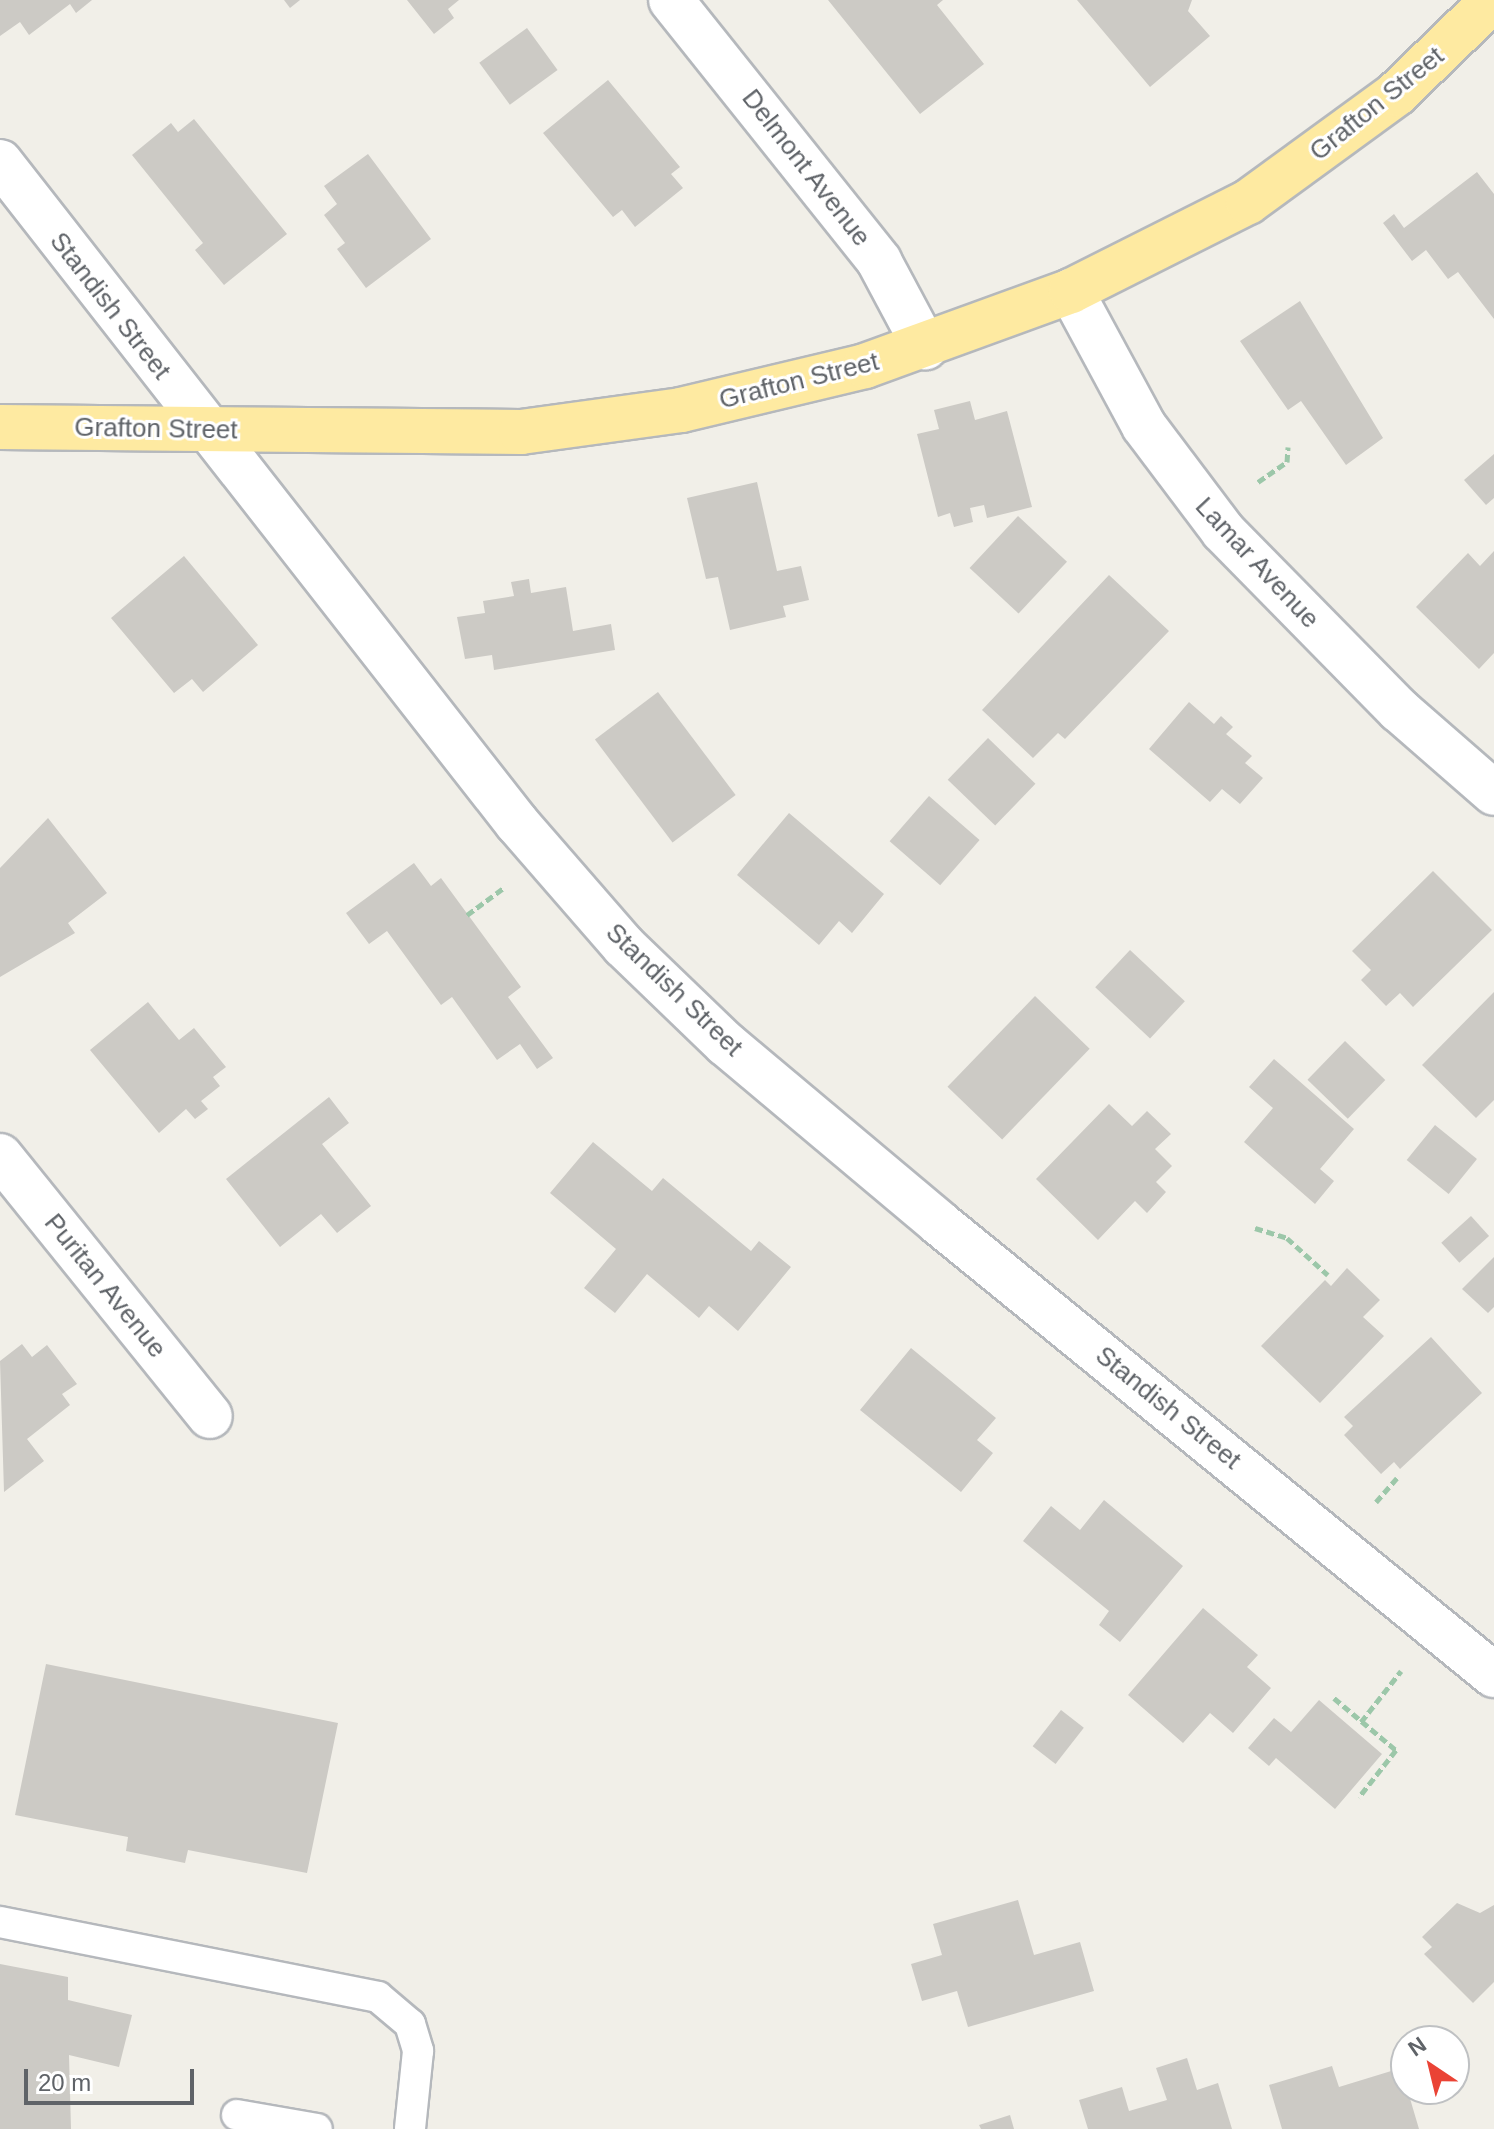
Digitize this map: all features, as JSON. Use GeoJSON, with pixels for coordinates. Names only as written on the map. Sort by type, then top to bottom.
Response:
{"type":"FeatureCollection","features":[{"type":"Feature","properties":{"kind":"highway","name":"Grafton Street"},"geometry":{"type":"LineString","coordinates":[[0,427],[460,433],[601,424],[759,393],[925,347],[1071,291],[1248,202],[1330,147],[1479,5]]}},
{"type":"Feature","properties":{"kind":"street","name":"Delmont Avenue"},"geometry":{"type":"LineString","coordinates":[[671,0],[879,261],[925,347]]}},
{"type":"Feature","properties":{"kind":"street","name":"Standish Street"},"geometry":{"type":"LineString","coordinates":[[0,162],[206,431],[624,946],[726,1044],[939,1223],[1494,1675]]}},
{"type":"Feature","properties":{"kind":"street","name":"Lamar Avenue"},"geometry":{"type":"LineString","coordinates":[[1071,291],[1144,426],[1223,531],[1399,710],[1494,793]]}},
{"type":"Feature","properties":{"kind":"street","name":"Puritan Avenue"},"geometry":{"type":"LineString","coordinates":[[0,1156],[210,1416]]}},
{"type":"Feature","properties":{"kind":"lane"},"geometry":{"type":"LineString","coordinates":[[0,1922],[378,1997],[410,2024],[418,2051],[410,2129]]}},
{"type":"Feature","properties":{"kind":"lane"},"geometry":{"type":"LineString","coordinates":[[237,2115],[317,2129]]}},
{"type":"Feature","properties":{"kind":"path"},"geometry":{"type":"LineString","coordinates":[[1258,482],[1287,462],[1288,447]]}},
{"type":"Feature","properties":{"kind":"path"},"geometry":{"type":"LineString","coordinates":[[467,915],[509,884]]}},
{"type":"Feature","properties":{"kind":"path"},"geometry":{"type":"LineString","coordinates":[[1255,1228],[1287,1238],[1328,1275]]}},
{"type":"Feature","properties":{"kind":"path"},"geometry":{"type":"LineString","coordinates":[[1376,1502],[1397,1478]]}},
{"type":"Feature","properties":{"kind":"path"},"geometry":{"type":"LineString","coordinates":[[1361,1722],[1401,1671]]}},
{"type":"Feature","properties":{"kind":"path"},"geometry":{"type":"LineString","coordinates":[[1334,1698],[1396,1750],[1359,1797]]}},
{"type":"Feature","properties":{"kind":"building"},"geometry":{"type":"Polygon","coordinates":[[[0,0],[92,0],[76,13],[70,4],[29,35],[20,22],[0,36],[0,0]]]}},
{"type":"Feature","properties":{"kind":"building"},"geometry":{"type":"Polygon","coordinates":[[[284,0],[300,0],[290,8],[284,0]]]}},
{"type":"Feature","properties":{"kind":"building"},"geometry":{"type":"Polygon","coordinates":[[[407,0],[459,0],[448,9],[454,18],[434,34],[407,0]]]}},
{"type":"Feature","properties":{"kind":"building"},"geometry":{"type":"Polygon","coordinates":[[[828,0],[943,0],[937,5],[984,64],[920,114],[828,0]]]}},
{"type":"Feature","properties":{"kind":"building"},"geometry":{"type":"Polygon","coordinates":[[[1077,0],[1192,0],[1188,11],[1210,36],[1150,87],[1077,0]]]}},
{"type":"Feature","properties":{"kind":"building"},"geometry":{"type":"Polygon","coordinates":[[[527,28],[558,70],[510,105],[479,63],[527,28]]]}},
{"type":"Feature","properties":{"kind":"building"},"geometry":{"type":"Polygon","coordinates":[[[608,80],[680,167],[671,174],[683,188],[635,227],[622,210],[613,217],[543,133],[608,80]]]}},
{"type":"Feature","properties":{"kind":"building"},"geometry":{"type":"Polygon","coordinates":[[[194,119],[287,234],[224,285],[195,250],[203,243],[132,155],[171,123],[178,132],[194,119]]]}},
{"type":"Feature","properties":{"kind":"building"},"geometry":{"type":"Polygon","coordinates":[[[368,154],[431,239],[366,288],[337,249],[345,243],[324,215],[337,204],[324,186],[368,154]]]}},
{"type":"Feature","properties":{"kind":"building"},"geometry":{"type":"Polygon","coordinates":[[[1477,172],[1494,194],[1494,319],[1458,272],[1448,279],[1426,250],[1412,261],[1383,223],[1394,214],[1404,228],[1477,172]]]}},
{"type":"Feature","properties":{"kind":"building"},"geometry":{"type":"Polygon","coordinates":[[[1300,301],[1383,438],[1346,465],[1301,401],[1288,410],[1240,341],[1300,301]]]}},
{"type":"Feature","properties":{"kind":"building"},"geometry":{"type":"Polygon","coordinates":[[[970,401],[975,420],[1007,411],[1032,507],[987,518],[984,505],[970,508],[973,522],[954,527],[950,513],[938,517],[917,434],[939,429],[934,410],[970,401]]]}},
{"type":"Feature","properties":{"kind":"building"},"geometry":{"type":"Polygon","coordinates":[[[1494,454],[1494,498],[1486,505],[1464,480],[1494,454]]]}},
{"type":"Feature","properties":{"kind":"building"},"geometry":{"type":"Polygon","coordinates":[[[757,482],[777,571],[801,566],[809,600],[783,606],[786,617],[730,630],[718,577],[706,579],[687,498],[757,482]]]}},
{"type":"Feature","properties":{"kind":"building"},"geometry":{"type":"Polygon","coordinates":[[[1018,516],[1067,562],[1019,614],[970,568],[1018,516]]]}},
{"type":"Feature","properties":{"kind":"building"},"geometry":{"type":"Polygon","coordinates":[[[1494,551],[1494,653],[1479,669],[1416,607],[1468,553],[1480,566],[1494,551]]]}},
{"type":"Feature","properties":{"kind":"building"},"geometry":{"type":"Polygon","coordinates":[[[184,556],[258,645],[203,692],[192,679],[174,693],[111,618],[184,556]]]}},
{"type":"Feature","properties":{"kind":"building"},"geometry":{"type":"Polygon","coordinates":[[[1109,575],[1169,631],[1065,739],[1058,733],[1033,758],[982,710],[1109,575]]]}},
{"type":"Feature","properties":{"kind":"building"},"geometry":{"type":"Polygon","coordinates":[[[529,579],[531,593],[566,587],[573,631],[611,624],[615,650],[494,670],[492,655],[465,659],[457,617],[485,613],[483,601],[514,596],[511,582],[529,579]]]}},
{"type":"Feature","properties":{"kind":"building"},"geometry":{"type":"Polygon","coordinates":[[[658,692],[736,795],[673,843],[595,740],[658,692]]]}},
{"type":"Feature","properties":{"kind":"building"},"geometry":{"type":"Polygon","coordinates":[[[1189,702],[1214,724],[1221,716],[1233,727],[1226,734],[1252,756],[1245,763],[1263,778],[1240,804],[1222,789],[1210,802],[1149,749],[1189,702]]]}},
{"type":"Feature","properties":{"kind":"building"},"geometry":{"type":"Polygon","coordinates":[[[988,738],[1035,784],[995,826],[948,780],[988,738]]]}},
{"type":"Feature","properties":{"kind":"building"},"geometry":{"type":"Polygon","coordinates":[[[929,796],[980,840],[940,885],[890,841],[929,796]]]}},
{"type":"Feature","properties":{"kind":"building"},"geometry":{"type":"Polygon","coordinates":[[[789,813],[884,894],[852,933],[839,921],[819,945],[737,875],[789,813]]]}},
{"type":"Feature","properties":{"kind":"building"},"geometry":{"type":"Polygon","coordinates":[[[48,818],[107,893],[68,923],[75,933],[0,977],[0,868],[48,818]]]}},
{"type":"Feature","properties":{"kind":"building"},"geometry":{"type":"Polygon","coordinates":[[[414,863],[431,886],[441,878],[521,987],[508,997],[553,1058],[537,1069],[520,1044],[497,1060],[452,997],[441,1005],[387,931],[369,944],[346,913],[414,863]]]}},
{"type":"Feature","properties":{"kind":"building"},"geometry":{"type":"Polygon","coordinates":[[[1433,871],[1492,930],[1413,1007],[1400,993],[1386,1006],[1361,980],[1371,970],[1352,951],[1433,871]]]}},
{"type":"Feature","properties":{"kind":"building"},"geometry":{"type":"Polygon","coordinates":[[[1130,950],[1185,1001],[1150,1038],[1095,987],[1130,950]]]}},
{"type":"Feature","properties":{"kind":"building"},"geometry":{"type":"Polygon","coordinates":[[[1494,992],[1494,1100],[1476,1118],[1422,1065],[1494,992]]]}},
{"type":"Feature","properties":{"kind":"building"},"geometry":{"type":"Polygon","coordinates":[[[1035,996],[1090,1049],[1002,1139],[947,1087],[1035,996]]]}},
{"type":"Feature","properties":{"kind":"building"},"geometry":{"type":"Polygon","coordinates":[[[148,1002],[179,1040],[194,1028],[226,1067],[213,1077],[220,1086],[201,1101],[208,1109],[195,1119],[186,1109],[159,1133],[90,1050],[148,1002]]]}},
{"type":"Feature","properties":{"kind":"building"},"geometry":{"type":"Polygon","coordinates":[[[1345,1041],[1385,1080],[1348,1119],[1307,1080],[1345,1041]]]}},
{"type":"Feature","properties":{"kind":"building"},"geometry":{"type":"Polygon","coordinates":[[[1274,1059],[1354,1129],[1320,1169],[1334,1181],[1315,1204],[1244,1142],[1273,1108],[1249,1087],[1274,1059]]]}},
{"type":"Feature","properties":{"kind":"building"},"geometry":{"type":"Polygon","coordinates":[[[329,1097],[349,1123],[322,1144],[371,1206],[337,1233],[321,1214],[280,1247],[226,1179],[329,1097]]]}},
{"type":"Feature","properties":{"kind":"building"},"geometry":{"type":"Polygon","coordinates":[[[1109,1104],[1132,1126],[1147,1111],[1171,1134],[1155,1149],[1172,1166],[1156,1182],[1166,1192],[1147,1213],[1135,1201],[1098,1240],[1036,1179],[1109,1104]]]}},
{"type":"Feature","properties":{"kind":"building"},"geometry":{"type":"Polygon","coordinates":[[[1435,1125],[1477,1159],[1449,1194],[1407,1160],[1435,1125]]]}},
{"type":"Feature","properties":{"kind":"building"},"geometry":{"type":"Polygon","coordinates":[[[593,1142],[652,1191],[663,1178],[751,1251],[759,1241],[791,1267],[738,1331],[709,1306],[699,1318],[647,1274],[615,1313],[584,1288],[616,1249],[550,1193],[593,1142]]]}},
{"type":"Feature","properties":{"kind":"building"},"geometry":{"type":"Polygon","coordinates":[[[1471,1216],[1489,1236],[1459,1263],[1441,1243],[1471,1216]]]}},
{"type":"Feature","properties":{"kind":"building"},"geometry":{"type":"Polygon","coordinates":[[[1494,1257],[1494,1307],[1488,1313],[1462,1289],[1494,1257]]]}},
{"type":"Feature","properties":{"kind":"building"},"geometry":{"type":"Polygon","coordinates":[[[1347,1268],[1380,1300],[1363,1317],[1384,1336],[1320,1403],[1261,1346],[1325,1280],[1331,1286],[1347,1268]]]}},
{"type":"Feature","properties":{"kind":"building"},"geometry":{"type":"Polygon","coordinates":[[[1431,1337],[1482,1393],[1400,1469],[1394,1462],[1381,1474],[1344,1435],[1353,1426],[1344,1417],[1431,1337]]]}},
{"type":"Feature","properties":{"kind":"building"},"geometry":{"type":"Polygon","coordinates":[[[22,1344],[32,1357],[47,1345],[77,1384],[62,1394],[70,1405],[27,1439],[44,1461],[4,1492],[0,1361],[22,1344]]]}},
{"type":"Feature","properties":{"kind":"building"},"geometry":{"type":"Polygon","coordinates":[[[911,1348],[996,1418],[977,1440],[993,1453],[961,1492],[860,1410],[911,1348]]]}},
{"type":"Feature","properties":{"kind":"building"},"geometry":{"type":"Polygon","coordinates":[[[1104,1500],[1183,1566],[1120,1642],[1099,1625],[1109,1611],[1023,1541],[1051,1506],[1080,1530],[1104,1500]]]}},
{"type":"Feature","properties":{"kind":"building"},"geometry":{"type":"Polygon","coordinates":[[[1203,1608],[1258,1655],[1247,1667],[1271,1688],[1233,1733],[1210,1713],[1183,1743],[1128,1695],[1203,1608]]]}},
{"type":"Feature","properties":{"kind":"building"},"geometry":{"type":"Polygon","coordinates":[[[46,1664],[338,1723],[307,1873],[188,1850],[185,1863],[126,1851],[128,1837],[15,1815],[46,1664]]]}},
{"type":"Feature","properties":{"kind":"building"},"geometry":{"type":"Polygon","coordinates":[[[1319,1700],[1382,1754],[1335,1809],[1276,1758],[1269,1766],[1248,1748],[1274,1718],[1291,1732],[1319,1700]]]}},
{"type":"Feature","properties":{"kind":"building"},"geometry":{"type":"Polygon","coordinates":[[[1061,1710],[1084,1728],[1056,1764],[1033,1746],[1061,1710]]]}},
{"type":"Feature","properties":{"kind":"building"},"geometry":{"type":"Polygon","coordinates":[[[1018,1900],[1034,1955],[1080,1942],[1094,1991],[968,2027],[957,1991],[922,2001],[911,1964],[942,1955],[933,1924],[1018,1900]]]}},
{"type":"Feature","properties":{"kind":"building"},"geometry":{"type":"Polygon","coordinates":[[[1457,1903],[1480,1913],[1494,1905],[1494,1982],[1473,2003],[1424,1954],[1432,1947],[1422,1937],[1457,1903]]]}},
{"type":"Feature","properties":{"kind":"building"},"geometry":{"type":"Polygon","coordinates":[[[0,1964],[68,1977],[68,2000],[132,2015],[119,2067],[69,2055],[71,2129],[0,2129],[0,1964]]]}},
{"type":"Feature","properties":{"kind":"building"},"geometry":{"type":"Polygon","coordinates":[[[1187,2058],[1197,2090],[1218,2083],[1232,2129],[1088,2129],[1079,2100],[1122,2087],[1129,2111],[1167,2100],[1156,2068],[1187,2058]]]}},
{"type":"Feature","properties":{"kind":"building"},"geometry":{"type":"Polygon","coordinates":[[[1332,2066],[1339,2087],[1390,2071],[1390,2105],[1412,2105],[1419,2129],[1282,2129],[1269,2085],[1332,2066]]]}},
{"type":"Feature","properties":{"kind":"building"},"geometry":{"type":"Polygon","coordinates":[[[1010,2115],[1014,2129],[981,2129],[979,2125],[1010,2115]]]}}]}
